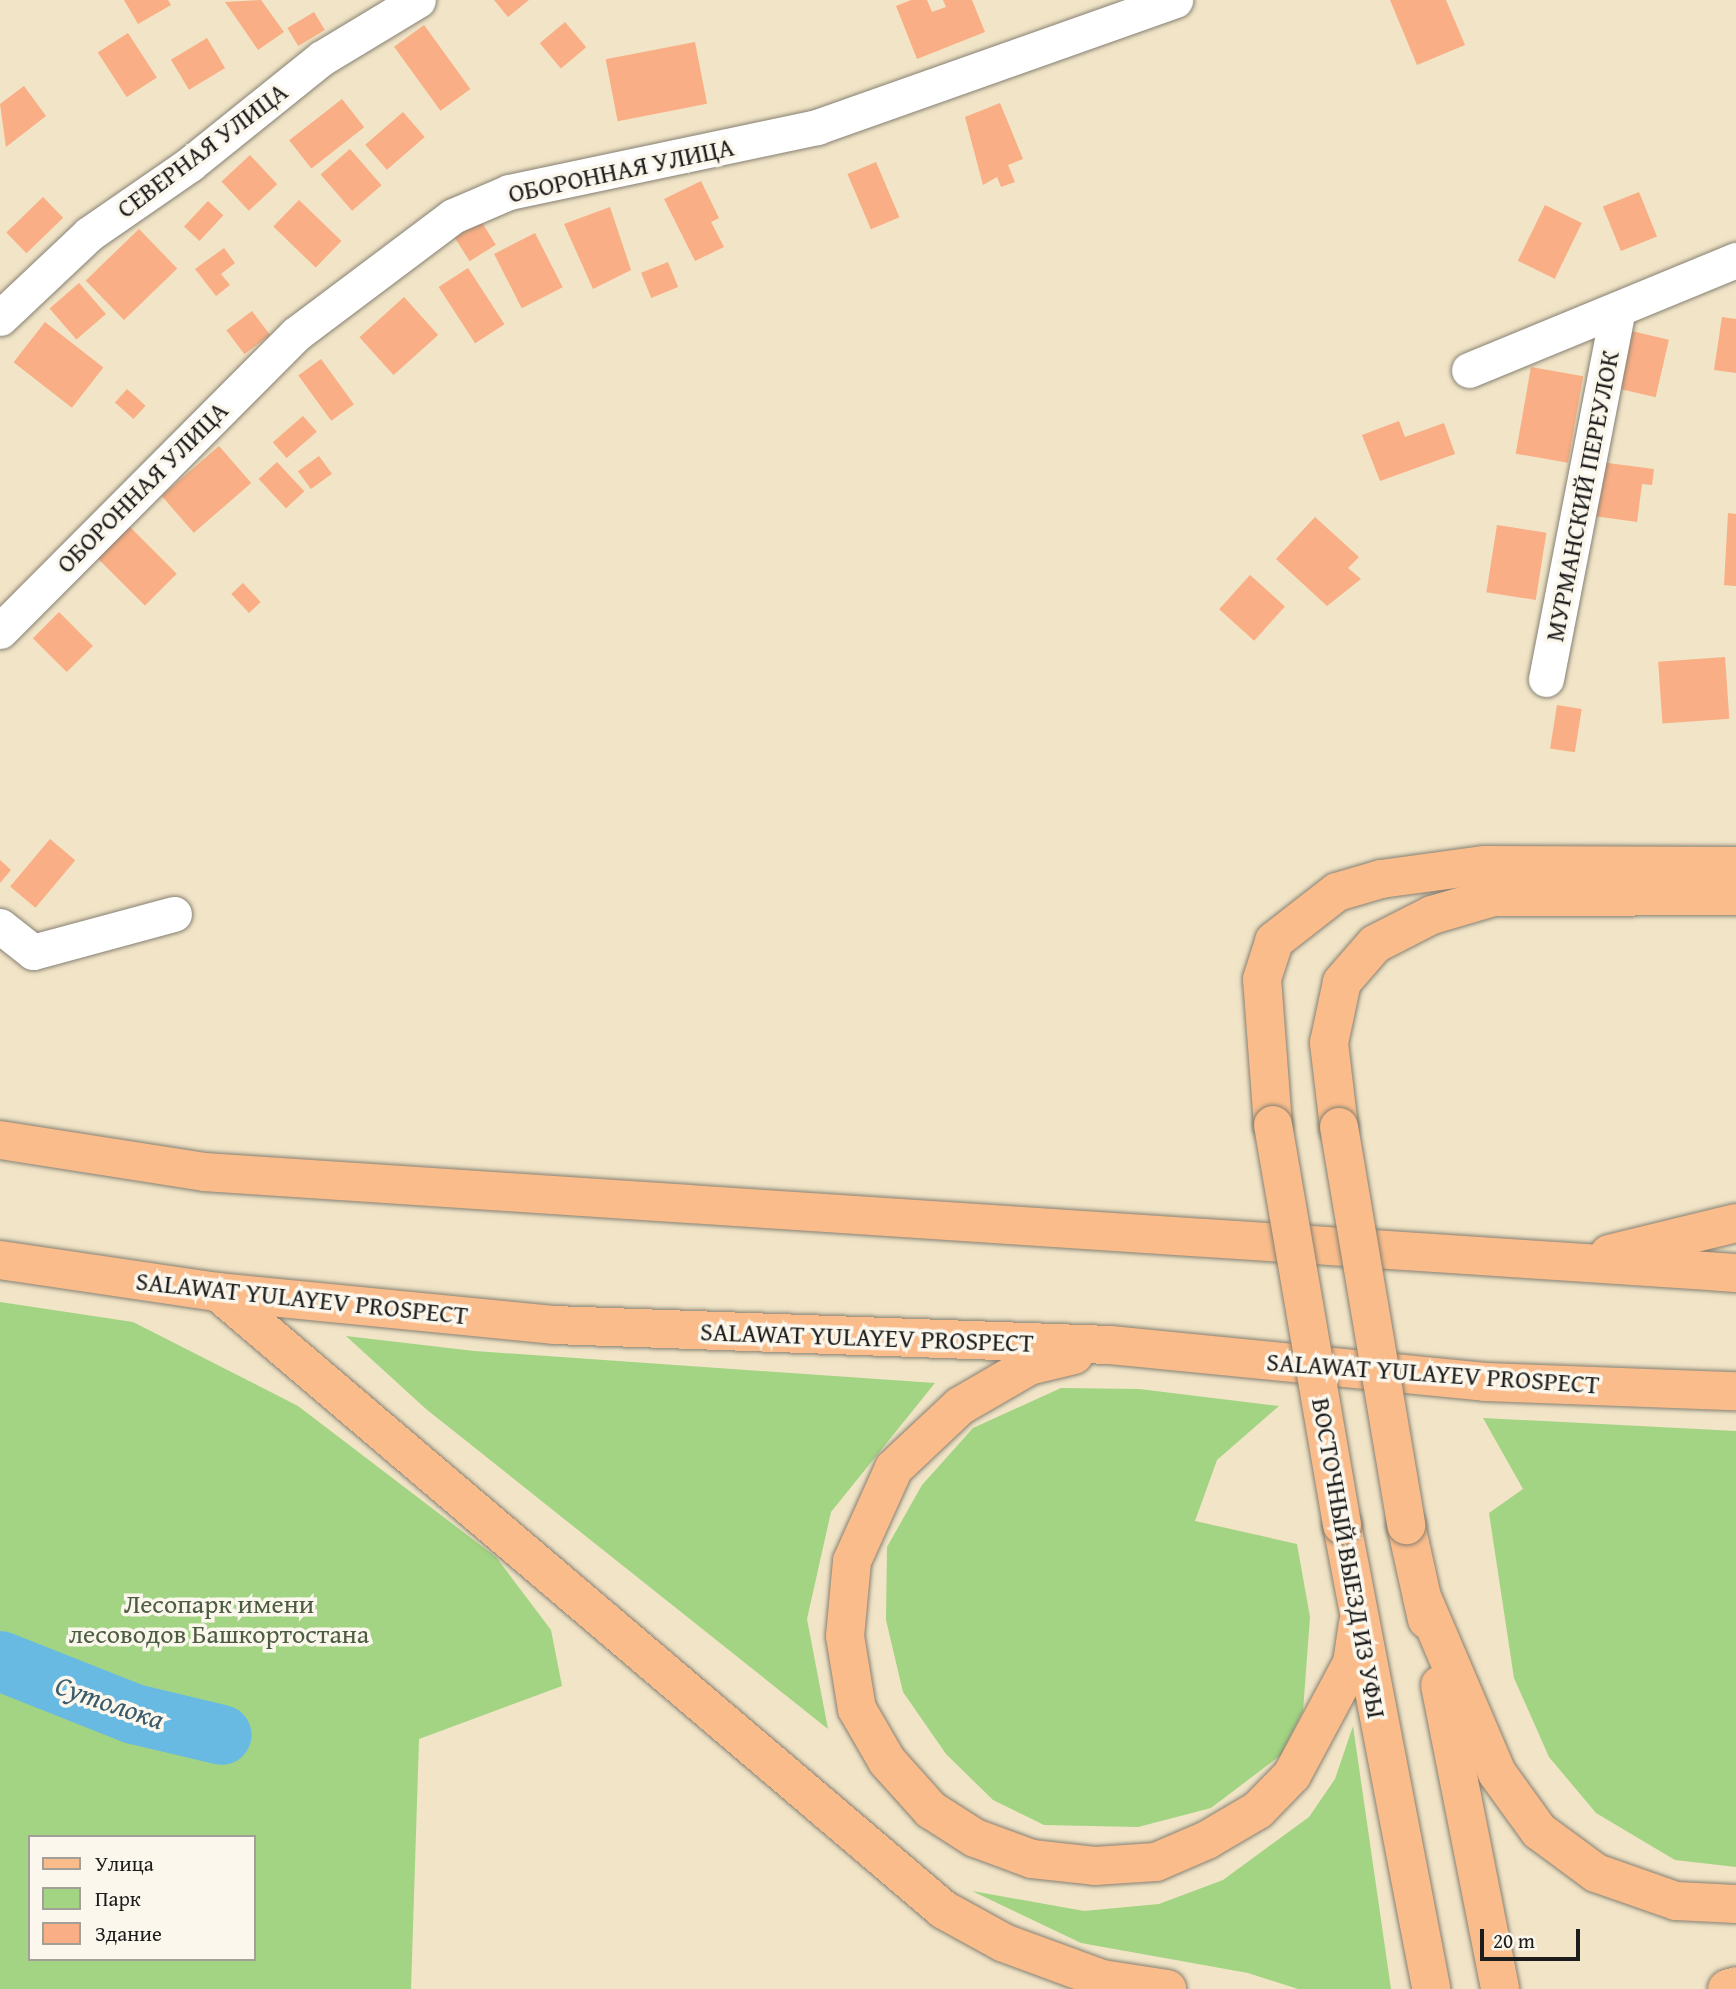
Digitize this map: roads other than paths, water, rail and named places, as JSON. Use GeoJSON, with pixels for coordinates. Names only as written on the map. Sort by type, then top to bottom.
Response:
{"type":"FeatureCollection","features":[{"type":"Feature","properties":{"kind":"main road","name":"ВОСТОЧНЫЙ ВЫЕЗД ИЗ УФЫ"},"geometry":{"type":"LineString","coordinates":[[1431,1989],[1358,1623],[1273,1125],[1262,979],[1274,942],[1337,892],[1381,879],[1485,865],[1736,866]]}},
{"type":"Feature","properties":{"kind":"main road"},"geometry":{"type":"LineString","coordinates":[[1500,1989],[1406,1525],[1339,1127],[1329,1043],[1342,982],[1375,944],[1432,915],[1493,897],[1736,896]]}},
{"type":"Feature","properties":{"kind":"main road"},"geometry":{"type":"LineString","coordinates":[[0,1140],[204,1172],[1736,1273]]}},
{"type":"Feature","properties":{"kind":"main road"},"geometry":{"type":"LineString","coordinates":[[1570,1263],[1736,1223]]}},
{"type":"Feature","properties":{"kind":"main road","name":"SALAWAT YULAYEV PROSPECT"},"geometry":{"type":"LineString","coordinates":[[0,1260],[218,1292],[554,1325],[1110,1345],[1485,1382],[1728,1393]]}},
{"type":"Feature","properties":{"kind":"main road"},"geometry":{"type":"LineString","coordinates":[[218,1292],[944,1910],[1004,1943],[1102,1979],[1167,1989]]}},
{"type":"Feature","properties":{"kind":"main road"},"geometry":{"type":"LineString","coordinates":[[1110,1345],[1029,1366],[960,1406],[894,1468],[852,1561],[845,1636],[857,1709],[887,1761],[931,1810],[975,1838],[1032,1859],[1095,1866],[1156,1862],[1258,1811],[1292,1775],[1352,1663],[1358,1623]]}},
{"type":"Feature","properties":{"kind":"main road"},"geometry":{"type":"LineString","coordinates":[[1422,1597],[1497,1773],[1539,1831],[1596,1872],[1676,1901],[1736,1904]]}},
{"type":"Feature","properties":{"kind":"main road"},"geometry":{"type":"LineString","coordinates":[[1727,1989],[1736,1986]]}},
{"type":"Feature","properties":{"kind":"street","name":"СЕВЕРНАЯ УЛИЦА"},"geometry":{"type":"LineString","coordinates":[[0,318],[89,234],[190,164],[322,58],[418,0]]}},
{"type":"Feature","properties":{"kind":"street","name":"ОБОРОННАЯ УЛИЦА"},"geometry":{"type":"LineString","coordinates":[[0,631],[296,334],[453,216],[509,192],[817,127],[1175,0]]}},
{"type":"Feature","properties":{"kind":"street"},"geometry":{"type":"LineString","coordinates":[[1469,370],[1617,313],[1736,260]]}},
{"type":"Feature","properties":{"kind":"street","name":"МУРМАНСКИЙ ПЕРЕУЛОК"},"geometry":{"type":"LineString","coordinates":[[1546,679],[1617,313]]}},
{"type":"Feature","properties":{"kind":"street"},"geometry":{"type":"LineString","coordinates":[[0,926],[33,952],[174,914]]}},
{"type":"Feature","properties":{"kind":"waterway","name":"Сутолока"},"geometry":{"type":"LineString","coordinates":[[0,1661],[134,1714],[222,1735]]}},
{"type":"Feature","properties":{"kind":"park label","name":"Лесопарк имени лесоводов Башкортостана"},"geometry":{"type":"Point","coordinates":[219,1619]}}]}
